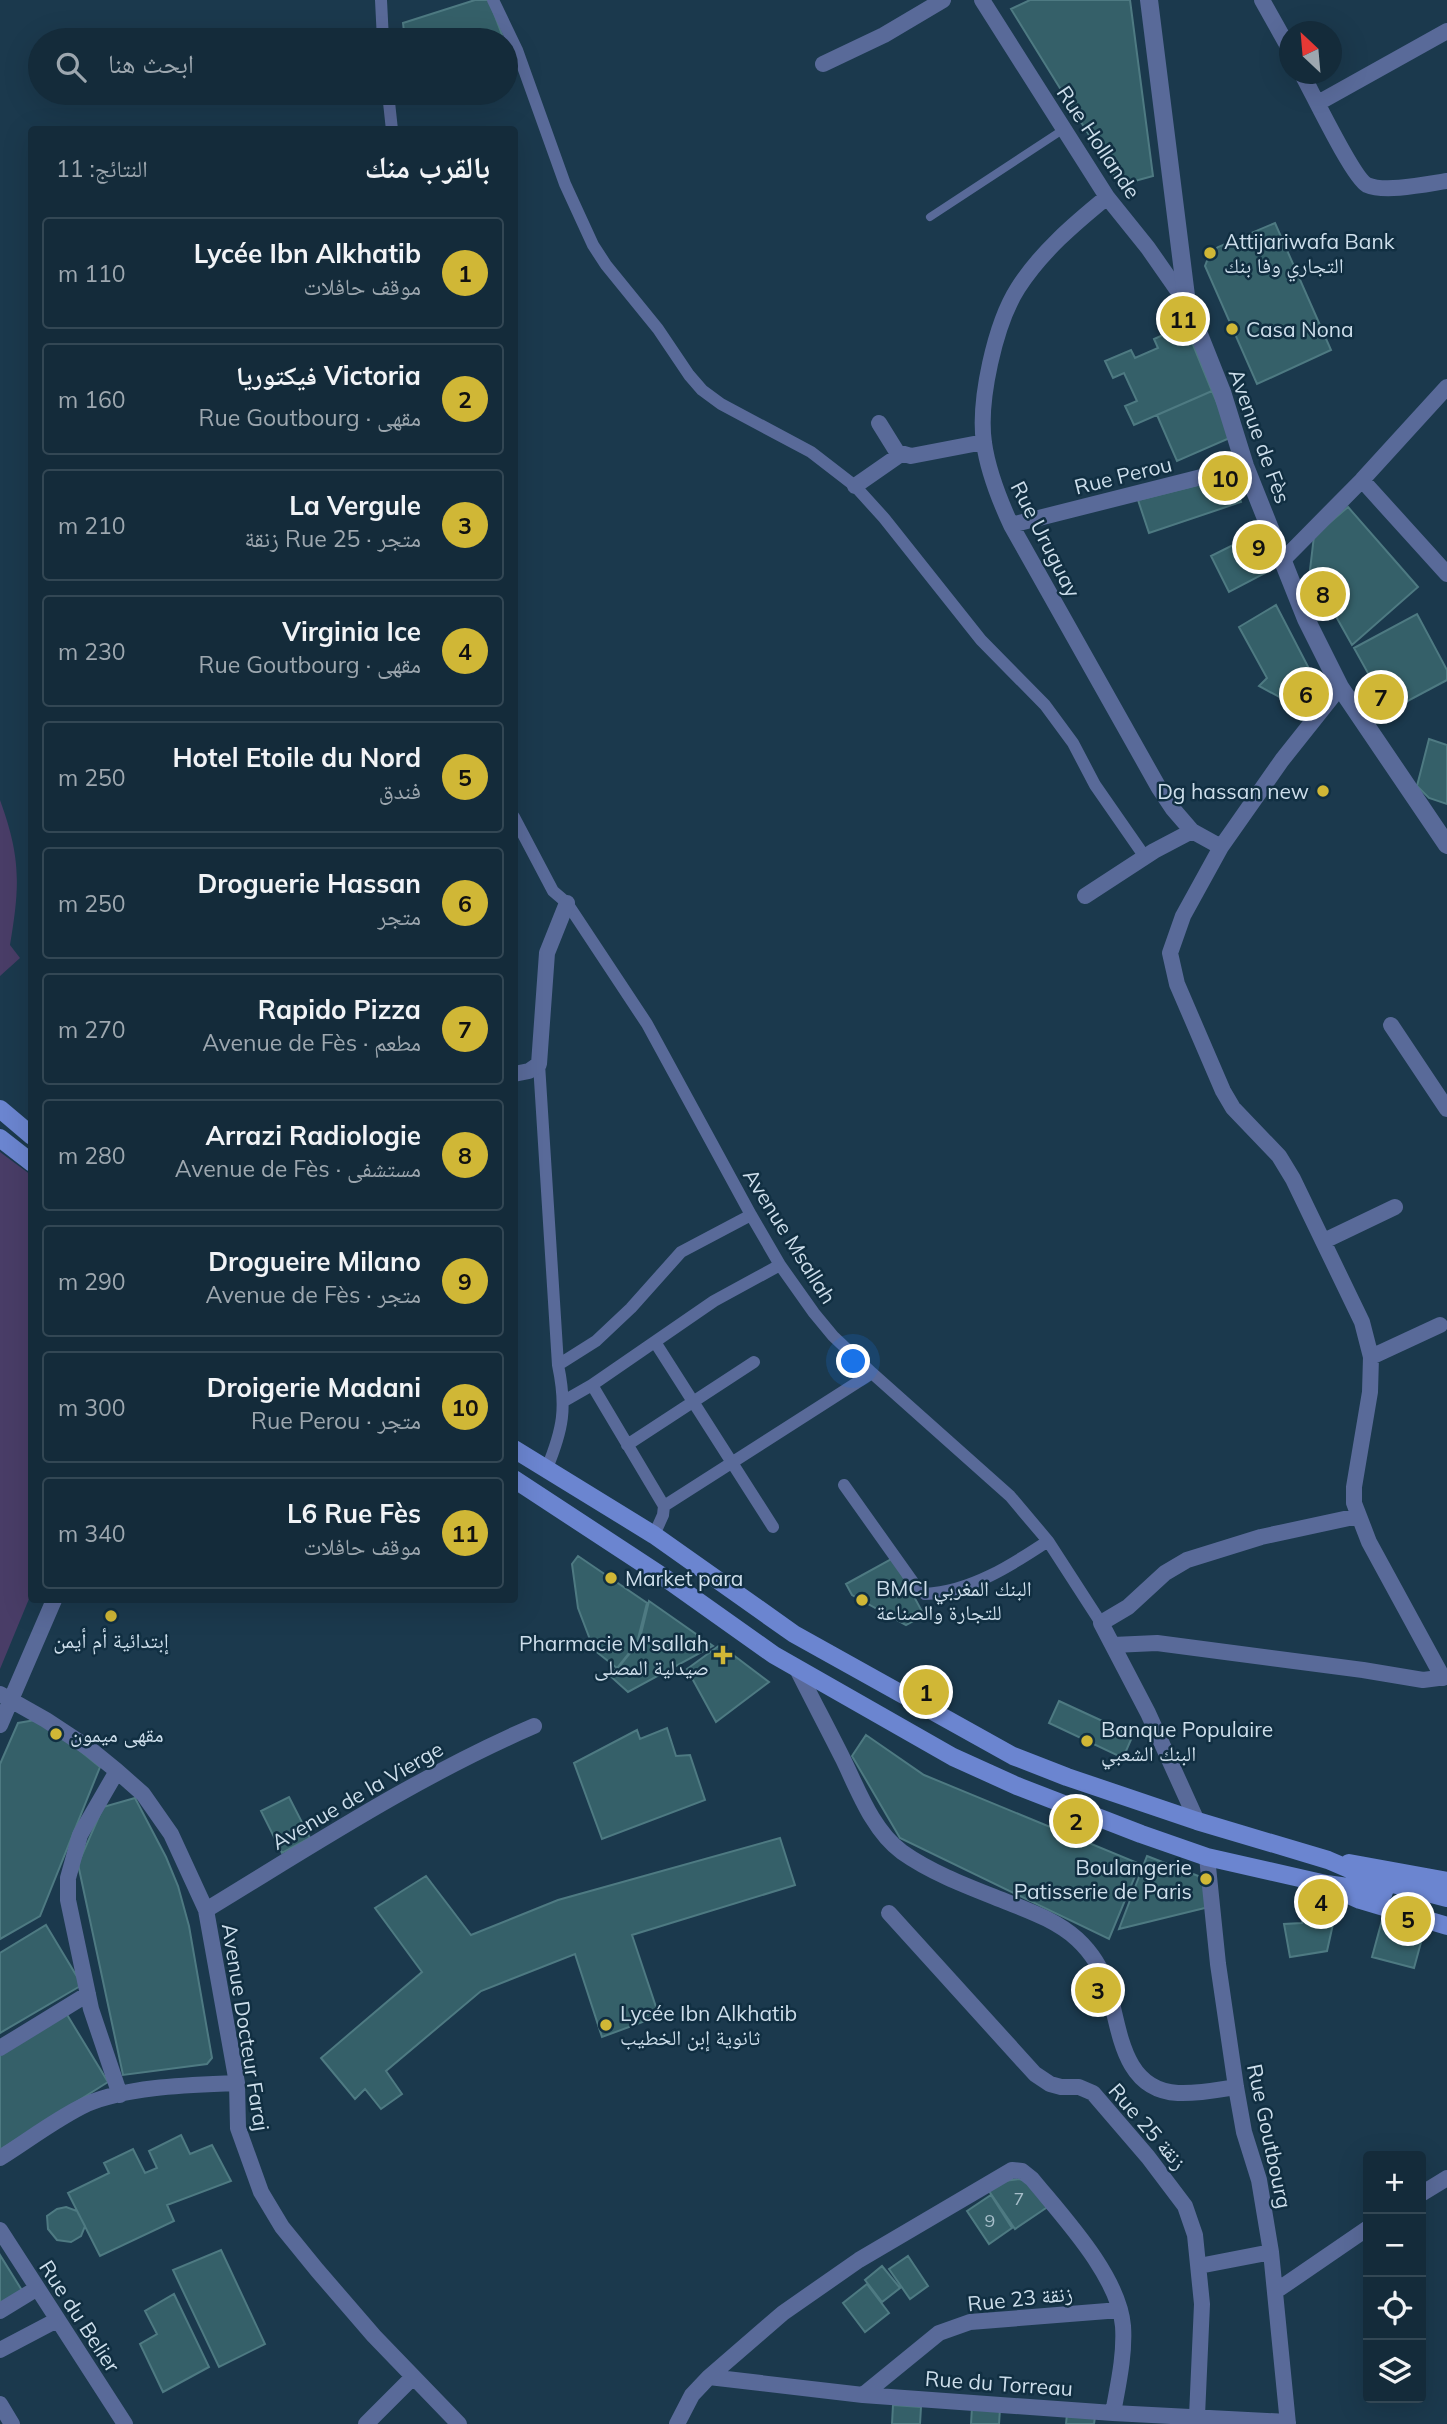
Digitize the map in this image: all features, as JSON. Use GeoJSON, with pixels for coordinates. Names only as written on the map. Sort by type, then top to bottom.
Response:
{"type":"FeatureCollection","features":[{"type":"Feature","properties":{"kind":"main road"},"geometry":{"type":"LineString","coordinates":[[0,1109],[28,1133]]}},
{"type":"Feature","properties":{"kind":"main road"},"geometry":{"type":"LineString","coordinates":[[0,1138],[28,1160]]}},
{"type":"Feature","properties":{"kind":"main road"},"geometry":{"type":"LineString","coordinates":[[518,1451],[654,1535],[794,1634],[1013,1756],[1197,1821],[1328,1860],[1447,1881]]}},
{"type":"Feature","properties":{"kind":"main road"},"geometry":{"type":"LineString","coordinates":[[518,1482],[671,1582],[797,1670],[953,1757],[1017,1786],[1207,1857],[1326,1884],[1386,1892],[1447,1909]]}},
{"type":"Feature","properties":{"kind":"main road"},"geometry":{"type":"LineString","coordinates":[[1328,1860],[1385,1883],[1447,1898]]}},
{"type":"Feature","properties":{"kind":"main road"},"geometry":{"type":"LineString","coordinates":[[1326,1884],[1360,1900],[1447,1926]]}},
{"type":"Feature","properties":{"kind":"street"},"geometry":{"type":"LineString","coordinates":[[381,0],[382,28]]}},
{"type":"Feature","properties":{"kind":"street"},"geometry":{"type":"LineString","coordinates":[[493,0],[506,28]]}},
{"type":"Feature","properties":{"kind":"street"},"geometry":{"type":"LineString","coordinates":[[823,64],[884,35],[943,0]]}},
{"type":"Feature","properties":{"kind":"street","name":"Rue Hollande"},"geometry":{"type":"LineString","coordinates":[[982,0],[1107,197],[1148,248],[1186,304]]}},
{"type":"Feature","properties":{"kind":"street","name":"Avenue de Fès"},"geometry":{"type":"LineString","coordinates":[[1149,0],[1186,304],[1222,392],[1245,466],[1281,562],[1306,619],[1339,687],[1447,845]]}},
{"type":"Feature","properties":{"kind":"street"},"geometry":{"type":"LineString","coordinates":[[1262,0],[1279,30]]}},
{"type":"Feature","properties":{"kind":"street"},"geometry":{"type":"LineString","coordinates":[[1318,103],[1447,31]]}},
{"type":"Feature","properties":{"kind":"street"},"geometry":{"type":"LineString","coordinates":[[518,53],[565,184],[593,244],[606,265],[658,329],[689,375],[702,390],[731,410],[811,452],[855,486],[884,518],[981,640],[1045,705],[1073,743],[1095,785],[1145,857]]}},
{"type":"Feature","properties":{"kind":"street"},"geometry":{"type":"LineString","coordinates":[[1308,84],[1352,166],[1366,185],[1388,187],[1447,181]]}},
{"type":"Feature","properties":{"kind":"street"},"geometry":{"type":"LineString","coordinates":[[389,105],[392,126]]}},
{"type":"Feature","properties":{"kind":"street","name":"Rue Uruguay"},"geometry":{"type":"LineString","coordinates":[[1107,197],[1054,244],[1027,276],[1009,304],[991,360],[984,442],[995,486],[1011,525],[1141,758],[1173,809],[1192,831],[1221,847]]}},
{"type":"Feature","properties":{"kind":"street"},"geometry":{"type":"LineString","coordinates":[[1281,562],[1362,480],[1447,387]]}},
{"type":"Feature","properties":{"kind":"street"},"geometry":{"type":"LineString","coordinates":[[879,424],[893,447],[901,454],[918,456],[984,442]]}},
{"type":"Feature","properties":{"kind":"street"},"geometry":{"type":"LineString","coordinates":[[855,486],[901,454]]}},
{"type":"Feature","properties":{"kind":"street","name":"Rue Perou"},"geometry":{"type":"LineString","coordinates":[[1011,525],[1245,466]]}},
{"type":"Feature","properties":{"kind":"street"},"geometry":{"type":"LineString","coordinates":[[1362,480],[1447,574]]}},
{"type":"Feature","properties":{"kind":"street"},"geometry":{"type":"LineString","coordinates":[[1113,1645],[1157,1643],[1211,1648],[1423,1680],[1445,1678],[1357,1516],[1354,1487],[1370,1392],[1371,1357],[1362,1322],[1298,1188],[1279,1156],[1233,1108],[1223,1091],[1177,984],[1170,953],[1183,916],[1221,847],[1282,760],[1339,687]]}},
{"type":"Feature","properties":{"kind":"street","name":"Avenue Msallah"},"geometry":{"type":"LineString","coordinates":[[518,824],[554,891],[567,903],[647,1024],[751,1215],[780,1265],[814,1314],[872,1373],[1010,1496],[1048,1541],[1101,1623]]}},
{"type":"Feature","properties":{"kind":"street"},"geometry":{"type":"LineString","coordinates":[[1084,896],[1192,831]]}},
{"type":"Feature","properties":{"kind":"street"},"geometry":{"type":"LineString","coordinates":[[547,1468],[559,1437],[564,1401],[558,1366],[539,1064],[547,953],[567,903]]}},
{"type":"Feature","properties":{"kind":"street"},"geometry":{"type":"LineString","coordinates":[[1391,1025],[1447,1109]]}},
{"type":"Feature","properties":{"kind":"street"},"geometry":{"type":"LineString","coordinates":[[518,1073],[529,1071],[539,1064]]}},
{"type":"Feature","properties":{"kind":"street"},"geometry":{"type":"LineString","coordinates":[[1324,1241],[1395,1208]]}},
{"type":"Feature","properties":{"kind":"street"},"geometry":{"type":"LineString","coordinates":[[558,1366],[596,1341],[631,1308],[681,1252],[751,1215]]}},
{"type":"Feature","properties":{"kind":"street"},"geometry":{"type":"LineString","coordinates":[[564,1401],[592,1385],[715,1301],[780,1265]]}},
{"type":"Feature","properties":{"kind":"street"},"geometry":{"type":"LineString","coordinates":[[1371,1357],[1440,1325]]}},
{"type":"Feature","properties":{"kind":"street"},"geometry":{"type":"LineString","coordinates":[[654,1342],[773,1527]]}},
{"type":"Feature","properties":{"kind":"street"},"geometry":{"type":"LineString","coordinates":[[627,1444],[754,1362]]}},
{"type":"Feature","properties":{"kind":"street"},"geometry":{"type":"LineString","coordinates":[[664,1507],[872,1373]]}},
{"type":"Feature","properties":{"kind":"street"},"geometry":{"type":"LineString","coordinates":[[592,1385],[664,1507],[654,1535]]}},
{"type":"Feature","properties":{"kind":"street"},"geometry":{"type":"LineString","coordinates":[[844,1485],[905,1573],[925,1594],[939,1594],[984,1578],[1048,1541]]}},
{"type":"Feature","properties":{"kind":"street"},"geometry":{"type":"LineString","coordinates":[[1197,1821],[1148,1713],[1101,1623],[1128,1607],[1165,1573],[1187,1560],[1235,1544],[1357,1516]]}},
{"type":"Feature","properties":{"kind":"street"},"geometry":{"type":"LineString","coordinates":[[0,1725],[5,1697],[52,1603]]}},
{"type":"Feature","properties":{"kind":"street"},"geometry":{"type":"LineString","coordinates":[[797,1670],[870,1812],[894,1845],[924,1865],[1037,1914],[1074,1937],[1096,1962],[1107,1985],[1123,2049],[1134,2069],[1147,2083],[1158,2089],[1177,2093],[1236,2087]]}},
{"type":"Feature","properties":{"kind":"street","name":"Avenue Docteur Faraj"},"geometry":{"type":"LineString","coordinates":[[5,1697],[46,1720],[117,1771],[143,1794],[171,1834],[205,1910],[237,2083],[238,2128],[261,2192],[317,2270],[459,2424]]}},
{"type":"Feature","properties":{"kind":"street","name":"Avenue de la Vierge"},"geometry":{"type":"LineString","coordinates":[[205,1910],[342,1826],[442,1769],[534,1726]]}},
{"type":"Feature","properties":{"kind":"street"},"geometry":{"type":"LineString","coordinates":[[117,1771],[80,1835],[68,1878],[68,1900],[98,2032],[120,2095]]}},
{"type":"Feature","properties":{"kind":"street","name":"Rue Goutbourg"},"geometry":{"type":"LineString","coordinates":[[1207,1857],[1218,1964],[1236,2087],[1244,2132],[1259,2180],[1271,2252],[1288,2423]]}},
{"type":"Feature","properties":{"kind":"street","name":"Rue 25 زنقة"},"geometry":{"type":"LineString","coordinates":[[889,1913],[1035,2074],[1060,2087],[1087,2089],[1105,2104],[1185,2206],[1195,2235],[1199,2266],[1202,2353],[1197,2416]]}},
{"type":"Feature","properties":{"kind":"street"},"geometry":{"type":"LineString","coordinates":[[0,2048],[88,1994]]}},
{"type":"Feature","properties":{"kind":"street"},"geometry":{"type":"LineString","coordinates":[[0,2158],[64,2116],[90,2103],[173,2086],[237,2083]]}},
{"type":"Feature","properties":{"kind":"street"},"geometry":{"type":"LineString","coordinates":[[677,2424],[692,2395],[709,2377],[782,2313],[859,2260],[1012,2170],[1018,2170],[1032,2179],[1093,2256],[1113,2290],[1120,2310],[1123,2341],[1113,2413]]}},
{"type":"Feature","properties":{"kind":"street"},"geometry":{"type":"LineString","coordinates":[[1426,2191],[1447,2178]]}},
{"type":"Feature","properties":{"kind":"street","name":"Rue du Belier"},"geometry":{"type":"LineString","coordinates":[[0,2230],[125,2424]]}},
{"type":"Feature","properties":{"kind":"street"},"geometry":{"type":"LineString","coordinates":[[1276,2291],[1363,2231]]}},
{"type":"Feature","properties":{"kind":"street"},"geometry":{"type":"LineString","coordinates":[[1199,2266],[1271,2252]]}},
{"type":"Feature","properties":{"kind":"street"},"geometry":{"type":"LineString","coordinates":[[0,2311],[37,2288]]}},
{"type":"Feature","properties":{"kind":"street","name":"Rue 23 زنقة"},"geometry":{"type":"LineString","coordinates":[[863,2395],[939,2333],[970,2322],[1120,2310]]}},
{"type":"Feature","properties":{"kind":"street"},"geometry":{"type":"LineString","coordinates":[[0,2350],[57,2320]]}},
{"type":"Feature","properties":{"kind":"street"},"geometry":{"type":"LineString","coordinates":[[366,2424],[413,2377]]}},
{"type":"Feature","properties":{"kind":"street","name":"Rue du Torreau"},"geometry":{"type":"LineString","coordinates":[[709,2377],[1048,2416],[1113,2413],[1288,2423]]}},
{"type":"Feature","properties":{"kind":"street"},"geometry":{"type":"LineString","coordinates":[[0,2404],[12,2424]]}},
{"type":"Feature","properties":{"kind":"lane"},"geometry":{"type":"LineString","coordinates":[[930,217],[1065,130]]}},
{"type":"Feature","properties":{"kind":"shaded area"},"geometry":{"type":"Polygon","coordinates":[[[0,800],[12,839],[17,872],[16,905],[10,945],[20,958],[0,976],[0,800]]]}},
{"type":"Feature","properties":{"kind":"shaded area"},"geometry":{"type":"Polygon","coordinates":[[[0,1152],[28,1173],[28,1601],[0,1669],[0,1152]]]}},
{"type":"Feature","properties":{"kind":"building"},"geometry":{"type":"Polygon","coordinates":[[[475,0],[489,0],[500,28],[404,28],[403,23],[475,0]]]}},
{"type":"Feature","properties":{"kind":"building"},"geometry":{"type":"Polygon","coordinates":[[[1030,0],[1130,0],[1153,176],[1120,185],[1011,9],[1030,0]]]}},
{"type":"Feature","properties":{"kind":"building"},"geometry":{"type":"Polygon","coordinates":[[[1275,223],[1331,350],[1257,384],[1205,266],[1210,253],[1218,247],[1275,223]]]}},
{"type":"Feature","properties":{"kind":"building"},"geometry":{"type":"Polygon","coordinates":[[[1185,325],[1212,391],[1134,425],[1125,406],[1137,401],[1124,373],[1113,378],[1105,361],[1131,350],[1135,358],[1158,348],[1154,339],[1185,325]]]}},
{"type":"Feature","properties":{"kind":"building"},"geometry":{"type":"Polygon","coordinates":[[[1212,391],[1232,437],[1177,461],[1157,415],[1212,391]]]}},
{"type":"Feature","properties":{"kind":"building"},"geometry":{"type":"Polygon","coordinates":[[[1225,478],[1234,482],[1241,502],[1149,533],[1138,500],[1225,478]]]}},
{"type":"Feature","properties":{"kind":"building"},"geometry":{"type":"Polygon","coordinates":[[[1348,507],[1418,587],[1352,645],[1310,570],[1314,536],[1348,507]]]}},
{"type":"Feature","properties":{"kind":"building"},"geometry":{"type":"Polygon","coordinates":[[[1253,535],[1271,570],[1229,592],[1211,556],[1253,535]]]}},
{"type":"Feature","properties":{"kind":"building"},"geometry":{"type":"Polygon","coordinates":[[[1276,605],[1316,682],[1296,706],[1259,686],[1267,678],[1239,627],[1276,605]]]}},
{"type":"Feature","properties":{"kind":"building"},"geometry":{"type":"Polygon","coordinates":[[[1417,614],[1447,670],[1447,680],[1389,711],[1354,648],[1417,614]]]}},
{"type":"Feature","properties":{"kind":"building"},"geometry":{"type":"Polygon","coordinates":[[[1429,739],[1447,745],[1447,804],[1429,798],[1417,786],[1429,739]]]}},
{"type":"Feature","properties":{"kind":"building"},"geometry":{"type":"Polygon","coordinates":[[[578,1556],[647,1603],[637,1643],[617,1668],[594,1650],[578,1608],[572,1564],[578,1556]]]}},
{"type":"Feature","properties":{"kind":"building"},"geometry":{"type":"Polygon","coordinates":[[[893,1558],[924,1615],[906,1625],[852,1595],[846,1584],[893,1558]]]}},
{"type":"Feature","properties":{"kind":"building"},"geometry":{"type":"Polygon","coordinates":[[[649,1601],[713,1646],[628,1692],[608,1674],[618,1668],[639,1642],[649,1601]]]}},
{"type":"Feature","properties":{"kind":"building"},"geometry":{"type":"Polygon","coordinates":[[[720,1645],[769,1682],[716,1722],[687,1669],[720,1645]]]}},
{"type":"Feature","properties":{"kind":"building"},"geometry":{"type":"Polygon","coordinates":[[[1059,1701],[1133,1735],[1123,1758],[1049,1723],[1059,1701]]]}},
{"type":"Feature","properties":{"kind":"building"},"geometry":{"type":"Polygon","coordinates":[[[41,1719],[100,1767],[40,1916],[0,1939],[0,1764],[18,1723],[41,1719]]]}},
{"type":"Feature","properties":{"kind":"building"},"geometry":{"type":"Polygon","coordinates":[[[667,1728],[676,1756],[690,1755],[705,1800],[602,1839],[574,1763],[637,1730],[640,1739],[667,1728]]]}},
{"type":"Feature","properties":{"kind":"building"},"geometry":{"type":"Polygon","coordinates":[[[866,1735],[924,1775],[1140,1864],[1109,1939],[900,1838],[852,1756],[866,1735]]]}},
{"type":"Feature","properties":{"kind":"building"},"geometry":{"type":"Polygon","coordinates":[[[289,1797],[310,1838],[282,1853],[261,1811],[289,1797]]]}},
{"type":"Feature","properties":{"kind":"building"},"geometry":{"type":"Polygon","coordinates":[[[135,1798],[178,1886],[189,1926],[212,2058],[207,2064],[123,2075],[78,1864],[103,1807],[135,1798]]]}},
{"type":"Feature","properties":{"kind":"building"},"geometry":{"type":"Polygon","coordinates":[[[780,1838],[795,1885],[632,1935],[659,2016],[602,2037],[575,1954],[481,1991],[386,2071],[402,2094],[381,2109],[365,2089],[355,2099],[321,2058],[422,1972],[375,1908],[426,1876],[471,1935],[558,1900],[780,1838]]]}},
{"type":"Feature","properties":{"kind":"building"},"geometry":{"type":"Polygon","coordinates":[[[1147,1856],[1206,1879],[1209,1907],[1119,1929],[1147,1856]]]}},
{"type":"Feature","properties":{"kind":"building"},"geometry":{"type":"Polygon","coordinates":[[[1307,1899],[1337,1906],[1327,1951],[1290,1957],[1284,1924],[1302,1923],[1307,1899]]]}},
{"type":"Feature","properties":{"kind":"building"},"geometry":{"type":"Polygon","coordinates":[[[1384,1913],[1426,1924],[1414,1968],[1372,1957],[1384,1913]]]}},
{"type":"Feature","properties":{"kind":"building"},"geometry":{"type":"Polygon","coordinates":[[[46,1925],[82,1985],[0,2033],[0,1953],[46,1925]]]}},
{"type":"Feature","properties":{"kind":"building"},"geometry":{"type":"Polygon","coordinates":[[[66,2013],[108,2082],[0,2150],[0,2054],[66,2013]]]}},
{"type":"Feature","properties":{"kind":"building"},"geometry":{"type":"Polygon","coordinates":[[[181,2135],[190,2154],[212,2145],[231,2181],[167,2205],[174,2221],[100,2256],[68,2193],[109,2173],[104,2163],[133,2149],[145,2173],[157,2168],[149,2151],[181,2135]]]}},
{"type":"Feature","properties":{"kind":"building"},"geometry":{"type":"Polygon","coordinates":[[[1019,2179],[1034,2183],[1049,2206],[1015,2229],[989,2191],[1004,2181],[1019,2179]]]}},
{"type":"Feature","properties":{"kind":"building"},"geometry":{"type":"Polygon","coordinates":[[[991,2195],[1012,2228],[989,2244],[967,2211],[991,2195]]]}},
{"type":"Feature","properties":{"kind":"building"},"geometry":{"type":"Polygon","coordinates":[[[66,2207],[77,2211],[85,2226],[81,2236],[71,2242],[57,2240],[48,2229],[47,2216],[66,2207]]]}},
{"type":"Feature","properties":{"kind":"building"},"geometry":{"type":"Polygon","coordinates":[[[221,2250],[265,2344],[219,2367],[173,2270],[221,2250]]]}},
{"type":"Feature","properties":{"kind":"building"},"geometry":{"type":"Polygon","coordinates":[[[0,2255],[23,2292],[0,2307],[0,2255]]]}},
{"type":"Feature","properties":{"kind":"building"},"geometry":{"type":"Polygon","coordinates":[[[908,2256],[928,2286],[910,2299],[889,2269],[908,2256]]]}},
{"type":"Feature","properties":{"kind":"building"},"geometry":{"type":"Polygon","coordinates":[[[882,2266],[900,2288],[882,2302],[865,2280],[882,2266]]]}},
{"type":"Feature","properties":{"kind":"building"},"geometry":{"type":"Polygon","coordinates":[[[867,2284],[889,2313],[865,2332],[843,2303],[867,2284]]]}},
{"type":"Feature","properties":{"kind":"building"},"geometry":{"type":"Polygon","coordinates":[[[174,2294],[209,2367],[163,2392],[140,2344],[157,2334],[145,2311],[174,2294]]]}},
{"type":"Feature","properties":{"kind":"building"},"geometry":{"type":"Polygon","coordinates":[[[893,2405],[921,2407],[920,2424],[892,2424],[893,2405]]]}},
{"type":"Feature","properties":{"kind":"building"},"geometry":{"type":"Polygon","coordinates":[[[972,2407],[1000,2409],[999,2424],[971,2424],[972,2407]]]}},
{"type":"Feature","properties":{"kind":"building"},"geometry":{"type":"Polygon","coordinates":[[[1067,2414],[1095,2417],[1094,2424],[1066,2424],[1067,2414]]]}},
{"type":"Feature","properties":{"kind":"place","name":"Attijariwafa Bank التجاري وفا بنك"},"geometry":{"type":"Point","coordinates":[1210,253]}},
{"type":"Feature","properties":{"kind":"place","name":"L6 Rue Fès"},"geometry":{"type":"Point","coordinates":[1183,319]}},
{"type":"Feature","properties":{"kind":"place","name":"Casa Nona"},"geometry":{"type":"Point","coordinates":[1232,329]}},
{"type":"Feature","properties":{"kind":"place","name":"Droigerie Madani"},"geometry":{"type":"Point","coordinates":[1225,478]}},
{"type":"Feature","properties":{"kind":"place","name":"Drogueire Milano"},"geometry":{"type":"Point","coordinates":[1259,547]}},
{"type":"Feature","properties":{"kind":"place","name":"Arrazi Radiologie"},"geometry":{"type":"Point","coordinates":[1323,594]}},
{"type":"Feature","properties":{"kind":"place","name":"Droguerie Hassan"},"geometry":{"type":"Point","coordinates":[1306,694]}},
{"type":"Feature","properties":{"kind":"place","name":"Rapido Pizza"},"geometry":{"type":"Point","coordinates":[1381,697]}},
{"type":"Feature","properties":{"kind":"place","name":"Dg hassan new"},"geometry":{"type":"Point","coordinates":[1323,791]}},
{"type":"Feature","properties":{"kind":"place","name":"Market para"},"geometry":{"type":"Point","coordinates":[611,1578]}},
{"type":"Feature","properties":{"kind":"place","name":"BMCI البنك المغربي للتجارة والصناعة"},"geometry":{"type":"Point","coordinates":[862,1600]}},
{"type":"Feature","properties":{"kind":"place","name":"إبتدائية أم أيمن"},"geometry":{"type":"Point","coordinates":[111,1616]}},
{"type":"Feature","properties":{"kind":"place","name":"Pharmacie M'sallah صيدلية المصلى"},"geometry":{"type":"Point","coordinates":[723,1655]}},
{"type":"Feature","properties":{"kind":"place","name":"Lycée Ibn Alkhatib"},"geometry":{"type":"Point","coordinates":[926,1692]}},
{"type":"Feature","properties":{"kind":"place","name":"مقهى ميمون"},"geometry":{"type":"Point","coordinates":[56,1734]}},
{"type":"Feature","properties":{"kind":"place","name":"Banque Populaire البنك الشعبي"},"geometry":{"type":"Point","coordinates":[1087,1741]}},
{"type":"Feature","properties":{"kind":"place","name":"Victoria فيكتوريا"},"geometry":{"type":"Point","coordinates":[1076,1821]}},
{"type":"Feature","properties":{"kind":"place","name":"Boulangerie Patisserie de Paris"},"geometry":{"type":"Point","coordinates":[1206,1879]}},
{"type":"Feature","properties":{"kind":"place","name":"Virginia Ice"},"geometry":{"type":"Point","coordinates":[1321,1902]}},
{"type":"Feature","properties":{"kind":"place","name":"Hotel Etoile du Nord"},"geometry":{"type":"Point","coordinates":[1408,1919]}},
{"type":"Feature","properties":{"kind":"place","name":"La Vergule"},"geometry":{"type":"Point","coordinates":[1098,1990]}},
{"type":"Feature","properties":{"kind":"place","name":"Lycée Ibn Alkhatib ثانوية إبن الخطيب"},"geometry":{"type":"Point","coordinates":[606,2025]}}]}
